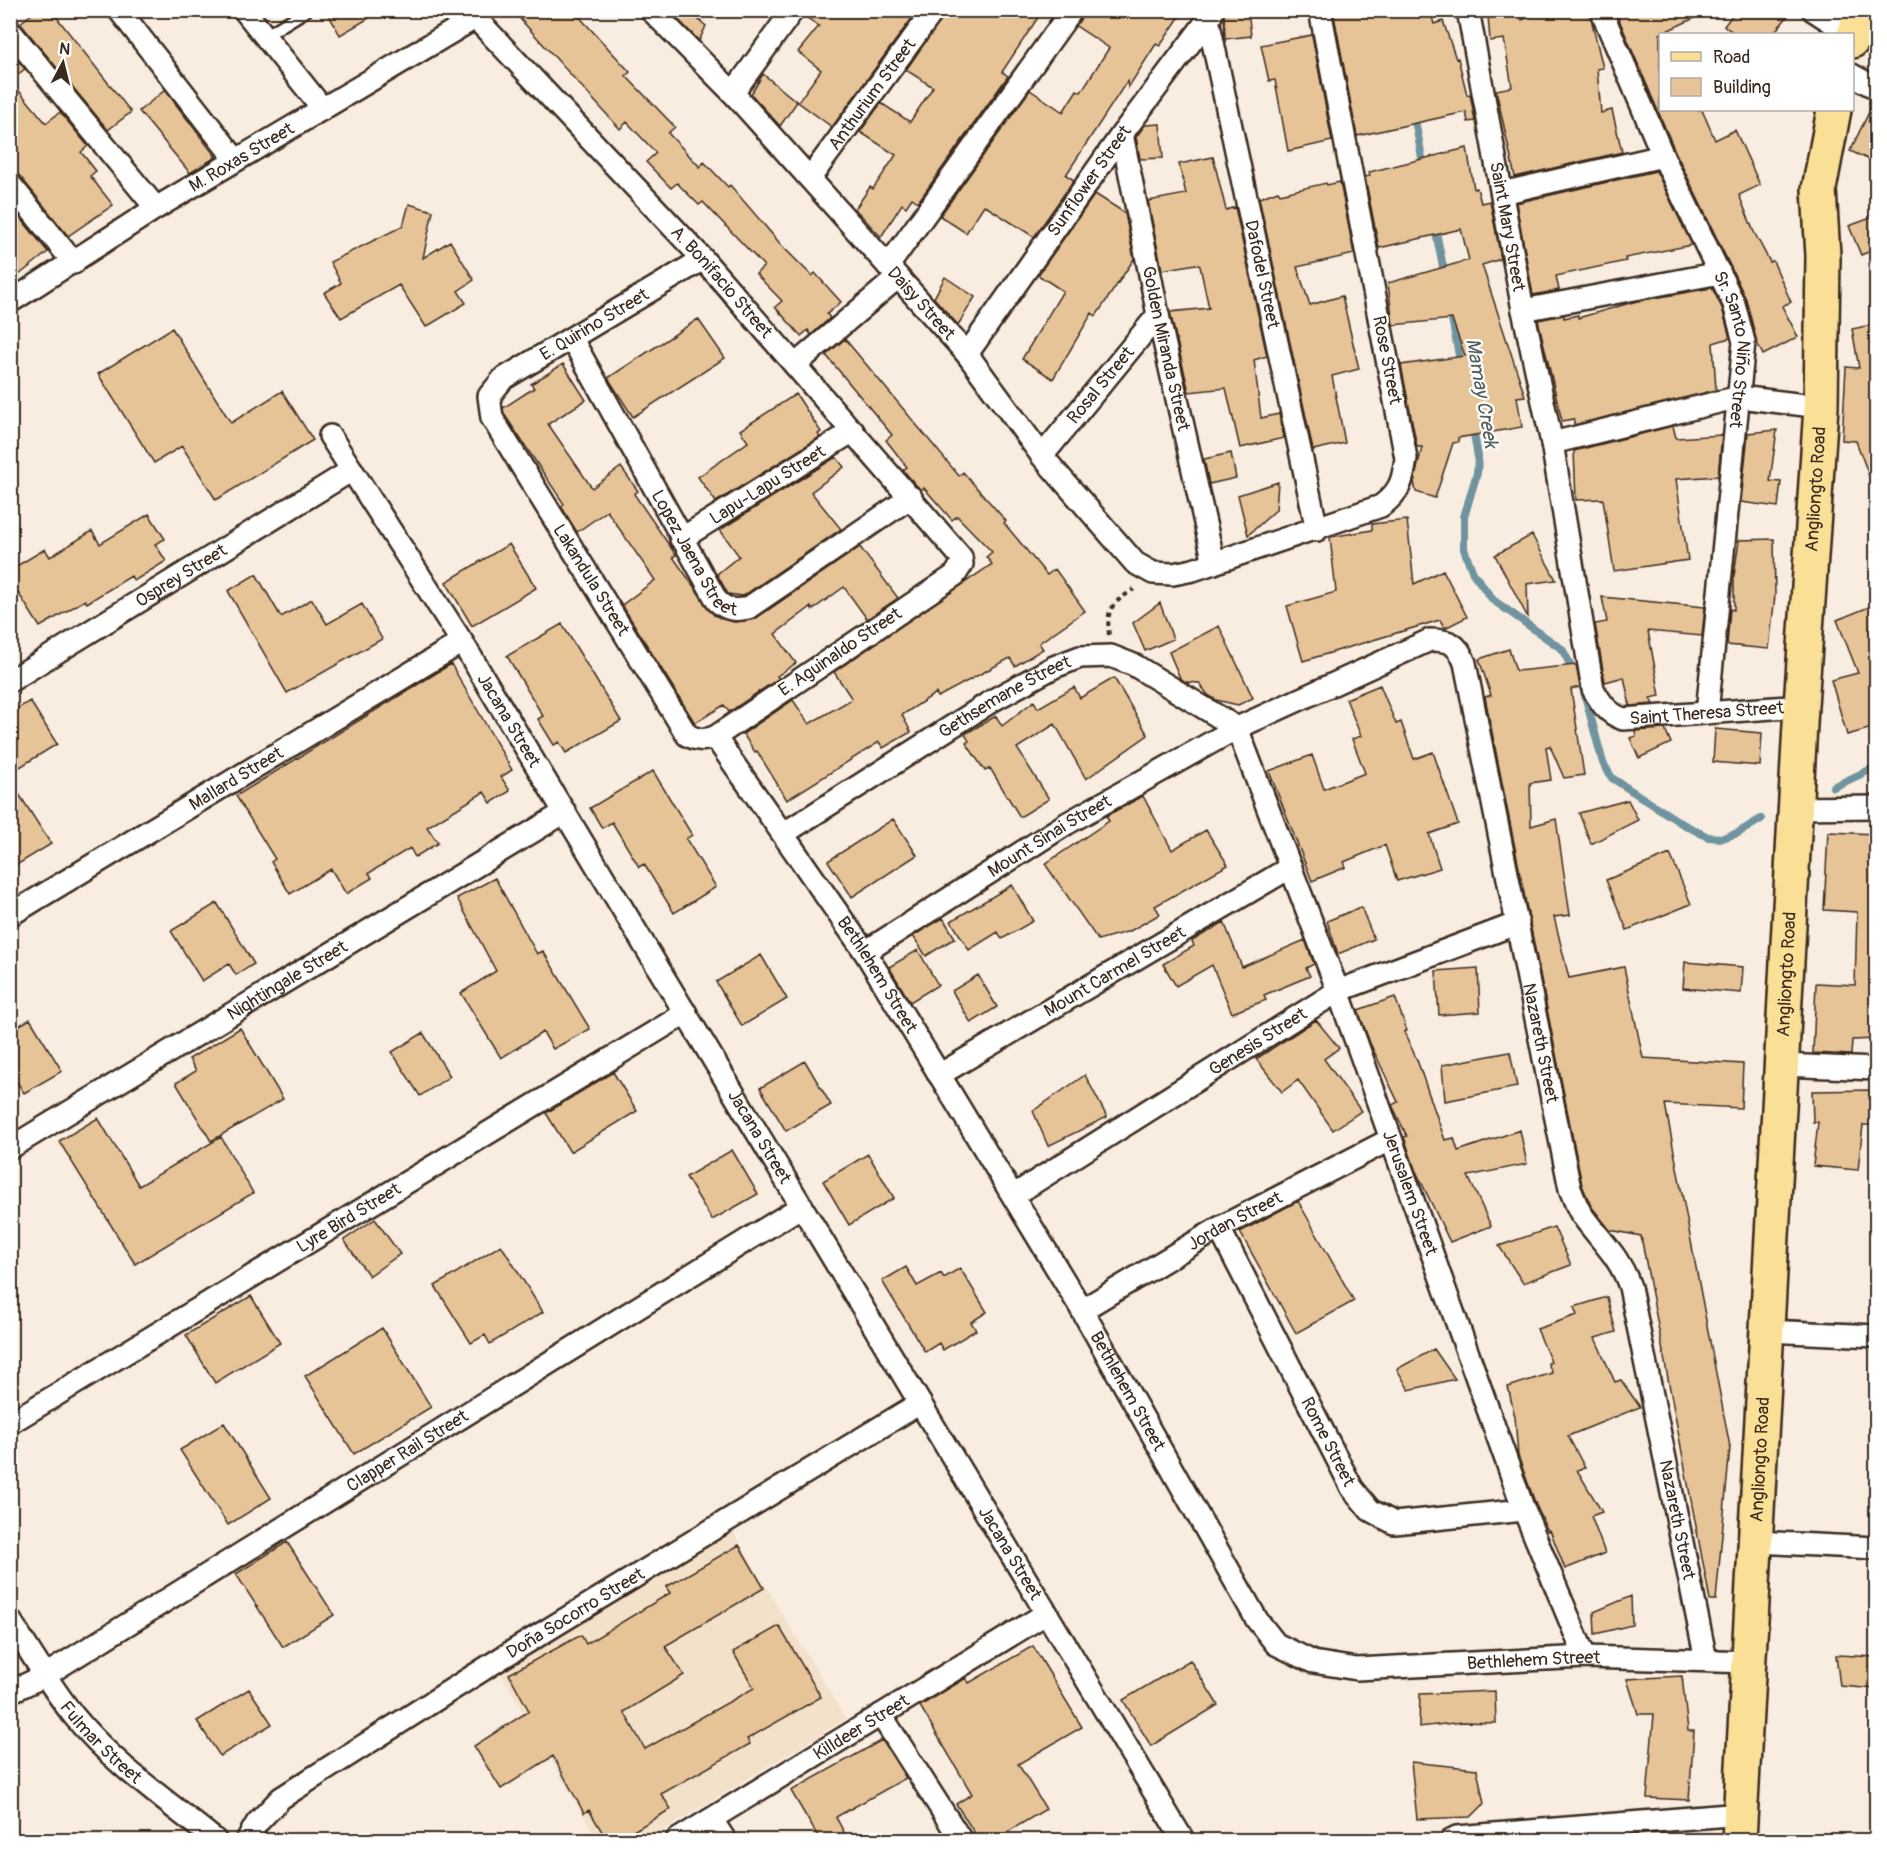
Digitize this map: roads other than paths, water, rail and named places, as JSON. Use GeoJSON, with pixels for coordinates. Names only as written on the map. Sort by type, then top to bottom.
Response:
{"type":"FeatureCollection","features":[{"type":"Feature","properties":{"kind":"main road","name":"Angliongto Road"},"geometry":{"type":"LineString","coordinates":[[1740,1827],[1801,706],[1821,407],[1822,256],[1819,189],[1834,111]]}},
{"type":"Feature","properties":{"kind":"street"},"geometry":{"type":"LineString","coordinates":[[119,10],[236,160]]}},
{"type":"Feature","properties":{"kind":"street"},"geometry":{"type":"LineString","coordinates":[[244,10],[323,109]]}},
{"type":"Feature","properties":{"kind":"street"},"geometry":{"type":"LineString","coordinates":[[733,93],[793,10]]}},
{"type":"Feature","properties":{"kind":"street","name":"Anthurium Street"},"geometry":{"type":"LineString","coordinates":[[810,178],[934,10]]}},
{"type":"Feature","properties":{"kind":"street"},"geometry":{"type":"LineString","coordinates":[[795,365],[893,271],[1072,10]]}},
{"type":"Feature","properties":{"kind":"street","name":"Rose Street"},"geometry":{"type":"LineString","coordinates":[[1193,570],[1317,530],[1382,506],[1397,494],[1404,480],[1406,458],[1320,10]]}},
{"type":"Feature","properties":{"kind":"street","name":"Saint Mary Street"},"geometry":{"type":"LineString","coordinates":[[1468,10],[1523,310],[1552,443],[1589,673],[1597,697],[1613,715]]}},
{"type":"Feature","properties":{"kind":"street","name":"Sr. Santo Niño Street"},"geometry":{"type":"LineString","coordinates":[[1601,10],[1663,156],[1734,304],[1744,342],[1707,713]]}},
{"type":"Feature","properties":{"kind":"street"},"geometry":{"type":"LineString","coordinates":[[1813,10],[1854,32]]}},
{"type":"Feature","properties":{"kind":"street","name":"Daisy Street"},"geometry":{"type":"LineString","coordinates":[[657,13],[733,93],[967,354],[1042,456],[1135,563],[1153,573],[1173,574],[1193,570]]}},
{"type":"Feature","properties":{"kind":"street","name":"M. Roxas Street"},"geometry":{"type":"LineString","coordinates":[[10,302],[74,263],[156,208],[323,109],[472,14]]}},
{"type":"Feature","properties":{"kind":"street","name":"A. Bonifacio Street"},"geometry":{"type":"LineString","coordinates":[[472,14],[703,259],[956,549],[962,564]]}},
{"type":"Feature","properties":{"kind":"street","name":"Dafodel Street"},"geometry":{"type":"LineString","coordinates":[[1211,15],[1317,530]]}},
{"type":"Feature","properties":{"kind":"street","name":"Sunflower Street"},"geometry":{"type":"LineString","coordinates":[[967,354],[1122,134],[1211,15]]}},
{"type":"Feature","properties":{"kind":"street"},"geometry":{"type":"LineString","coordinates":[[10,31],[156,208]]}},
{"type":"Feature","properties":{"kind":"street"},"geometry":{"type":"LineString","coordinates":[[1854,76],[1876,88]]}},
{"type":"Feature","properties":{"kind":"street","name":"Golden Miranda Street"},"geometry":{"type":"LineString","coordinates":[[1122,134],[1158,315],[1214,563]]}},
{"type":"Feature","properties":{"kind":"street"},"geometry":{"type":"LineString","coordinates":[[1502,193],[1663,156]]}},
{"type":"Feature","properties":{"kind":"street"},"geometry":{"type":"LineString","coordinates":[[10,184],[74,263]]}},
{"type":"Feature","properties":{"kind":"street","name":"E. Quirino Street"},"geometry":{"type":"LineString","coordinates":[[489,396],[503,379],[703,259]]}},
{"type":"Feature","properties":{"kind":"street"},"geometry":{"type":"LineString","coordinates":[[1523,310],[1720,273]]}},
{"type":"Feature","properties":{"kind":"street","name":"Rosal Street"},"geometry":{"type":"LineString","coordinates":[[1042,456],[1158,315]]}},
{"type":"Feature","properties":{"kind":"street","name":"Lopez Jaena Street"},"geometry":{"type":"LineString","coordinates":[[572,339],[681,540],[717,601],[725,608],[740,610],[748,608],[911,497]]}},
{"type":"Feature","properties":{"kind":"street","name":"Lakandula Street"},"geometry":{"type":"LineString","coordinates":[[489,396],[492,418],[687,735],[697,740],[715,737]]}},
{"type":"Feature","properties":{"kind":"street"},"geometry":{"type":"LineString","coordinates":[[1552,443],[1738,397],[1821,407]]}},
{"type":"Feature","properties":{"kind":"street","name":"Lapu-Lapu Street"},"geometry":{"type":"LineString","coordinates":[[681,540],[853,431]]}},
{"type":"Feature","properties":{"kind":"street","name":"Jacana Street"},"geometry":{"type":"LineString","coordinates":[[330,436],[462,642],[1183,1840]]}},
{"type":"Feature","properties":{"kind":"street","name":"Osprey Street"},"geometry":{"type":"LineString","coordinates":[[10,681],[352,470]]}},
{"type":"Feature","properties":{"kind":"street","name":"E. Aguinaldo Street"},"geometry":{"type":"LineString","coordinates":[[715,737],[955,575],[962,564]]}},
{"type":"Feature","properties":{"kind":"street","name":"Nazareth Street"},"geometry":{"type":"LineString","coordinates":[[1238,728],[1430,640],[1446,640],[1460,648],[1518,922],[1570,1189],[1580,1213],[1612,1250],[1623,1268],[1630,1287],[1706,1660]]}},
{"type":"Feature","properties":{"kind":"street","name":"Mallard Street"},"geometry":{"type":"LineString","coordinates":[[10,915],[462,642]]}},
{"type":"Feature","properties":{"kind":"street","name":"Gethsemane Street"},"geometry":{"type":"LineString","coordinates":[[783,834],[995,699],[1054,667],[1080,657],[1111,656],[1134,665],[1238,728]]}},
{"type":"Feature","properties":{"kind":"street","name":"Saint Theresa Street"},"geometry":{"type":"LineString","coordinates":[[1613,715],[1636,719],[1801,706]]}},
{"type":"Feature","properties":{"kind":"street","name":"Jerusalem Street"},"geometry":{"type":"LineString","coordinates":[[1238,728],[1338,991],[1524,1510],[1585,1657]]}},
{"type":"Feature","properties":{"kind":"street","name":"Mount Sinai Street"},"geometry":{"type":"LineString","coordinates":[[865,952],[1066,824],[1238,728]]}},
{"type":"Feature","properties":{"kind":"street","name":"Bethlehem Street"},"geometry":{"type":"LineString","coordinates":[[715,737],[865,952],[1082,1310],[1257,1620],[1276,1644],[1313,1662],[1358,1669],[1585,1657],[1750,1662]]}},
{"type":"Feature","properties":{"kind":"street"},"geometry":{"type":"LineString","coordinates":[[1797,808],[1876,807]]}},
{"type":"Feature","properties":{"kind":"street","name":"Nightingale Street"},"geometry":{"type":"LineString","coordinates":[[10,1148],[565,812]]}},
{"type":"Feature","properties":{"kind":"street","name":"Mount Carmel Street"},"geometry":{"type":"LineString","coordinates":[[939,1075],[1291,867]]}},
{"type":"Feature","properties":{"kind":"street","name":"Genesis Street"},"geometry":{"type":"LineString","coordinates":[[1014,1195],[1338,991],[1518,922]]}},
{"type":"Feature","properties":{"kind":"street","name":"Lyre Bird Street"},"geometry":{"type":"LineString","coordinates":[[10,1423],[686,1013]]}},
{"type":"Feature","properties":{"kind":"street"},"geometry":{"type":"LineString","coordinates":[[1782,1065],[1876,1070]]}},
{"type":"Feature","properties":{"kind":"street","name":"Jordan Street"},"geometry":{"type":"LineString","coordinates":[[1082,1310],[1219,1228],[1391,1139]]}},
{"type":"Feature","properties":{"kind":"street","name":"Clapper Rail Street"},"geometry":{"type":"LineString","coordinates":[[10,1692],[44,1676],[802,1206]]}},
{"type":"Feature","properties":{"kind":"street","name":"Rome Street"},"geometry":{"type":"LineString","coordinates":[[1219,1228],[1352,1488],[1370,1510],[1394,1523],[1524,1510]]}},
{"type":"Feature","properties":{"kind":"street"},"geometry":{"type":"LineString","coordinates":[[1768,1330],[1876,1336]]}},
{"type":"Feature","properties":{"kind":"street","name":"Doña Socorro Street"},"geometry":{"type":"LineString","coordinates":[[247,1840],[257,1823],[281,1798],[503,1657],[920,1403]]}},
{"type":"Feature","properties":{"kind":"street"},"geometry":{"type":"LineString","coordinates":[[1756,1542],[1876,1548]]}},
{"type":"Feature","properties":{"kind":"street","name":"Killdeer Street"},"geometry":{"type":"LineString","coordinates":[[677,1840],[1047,1613]]}},
{"type":"Feature","properties":{"kind":"street","name":"Fulmar Street"},"geometry":{"type":"LineString","coordinates":[[10,1620],[44,1676],[75,1717],[118,1762],[215,1840]]}},
{"type":"Feature","properties":{"kind":"street"},"geometry":{"type":"LineString","coordinates":[[881,1715],[961,1840]]}},
{"type":"Feature","properties":{"kind":"street"},"geometry":{"type":"LineString","coordinates":[[712,1820],[725,1840]]}},
{"type":"Feature","properties":{"kind":"street"},"geometry":{"type":"LineString","coordinates":[[1451,1840],[1457,1837],[1740,1827]]}},
{"type":"Feature","properties":{"kind":"lane"},"geometry":{"type":"LineString","coordinates":[[265,36],[307,10]]}},
{"type":"Feature","properties":{"kind":"waterway","name":"Mamay Creek"},"geometry":{"type":"LineString","coordinates":[[1414,115],[1424,168]]}},
{"type":"Feature","properties":{"kind":"waterway","name":"Mamay Creek"},"geometry":{"type":"LineString","coordinates":[[1435,227],[1445,277]]}},
{"type":"Feature","properties":{"kind":"waterway","name":"Mamay Creek"},"geometry":{"type":"LineString","coordinates":[[1451,313],[1461,366]]}},
{"type":"Feature","properties":{"kind":"waterway","name":"Mamay Creek"},"geometry":{"type":"LineString","coordinates":[[1473,428],[1478,457],[1477,473],[1464,517],[1464,549],[1473,573],[1493,600],[1562,649],[1583,688],[1603,763],[1612,778],[1681,823],[1708,837],[1722,838],[1738,833],[1761,819]]}},
{"type":"Feature","properties":{"kind":"waterway","name":"Mamay Creek"},"geometry":{"type":"LineString","coordinates":[[1833,787],[1876,767]]}}]}
